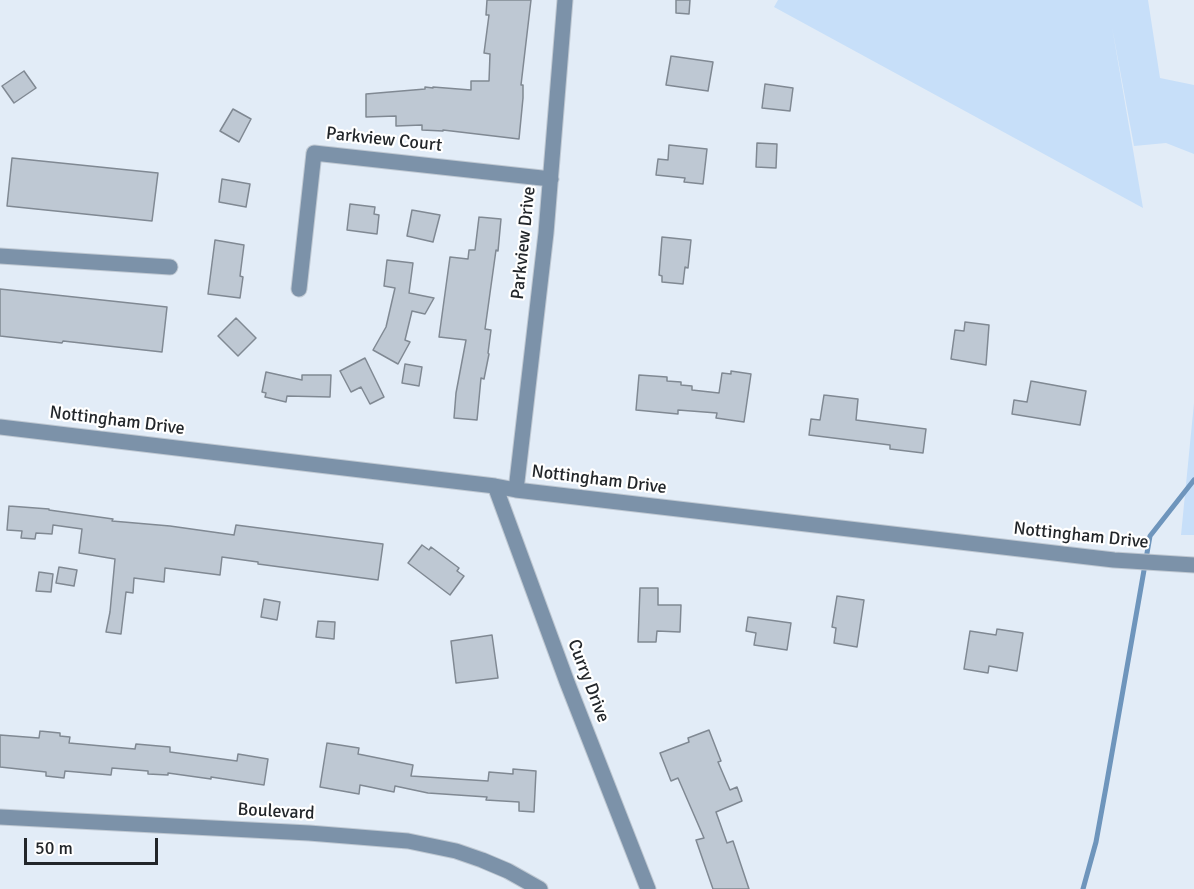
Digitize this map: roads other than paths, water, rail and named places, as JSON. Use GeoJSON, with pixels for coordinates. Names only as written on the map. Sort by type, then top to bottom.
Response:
{"type":"FeatureCollection","features":[{"type":"Feature","properties":{"kind":"street","name":"Parkview Drive"},"geometry":{"type":"LineString","coordinates":[[516,490],[551,179],[565,0]]}},
{"type":"Feature","properties":{"kind":"street","name":"Parkview Court"},"geometry":{"type":"LineString","coordinates":[[299,289],[314,153],[551,179]]}},
{"type":"Feature","properties":{"kind":"street"},"geometry":{"type":"LineString","coordinates":[[0,256],[170,267]]}},
{"type":"Feature","properties":{"kind":"street","name":"Nottingham Drive"},"geometry":{"type":"LineString","coordinates":[[0,427],[1078,556],[1194,565]]}},
{"type":"Feature","properties":{"kind":"street","name":"Curry Drive"},"geometry":{"type":"LineString","coordinates":[[495,486],[567,682],[648,889]]}},
{"type":"Feature","properties":{"kind":"street","name":"Boulevard"},"geometry":{"type":"LineString","coordinates":[[0,817],[309,833],[408,841],[456,851],[482,860],[540,889]]}},
{"type":"Feature","properties":{"kind":"waterway"},"geometry":{"type":"LineString","coordinates":[[1083,889],[1096,842],[1150,536],[1194,480]]}}]}
